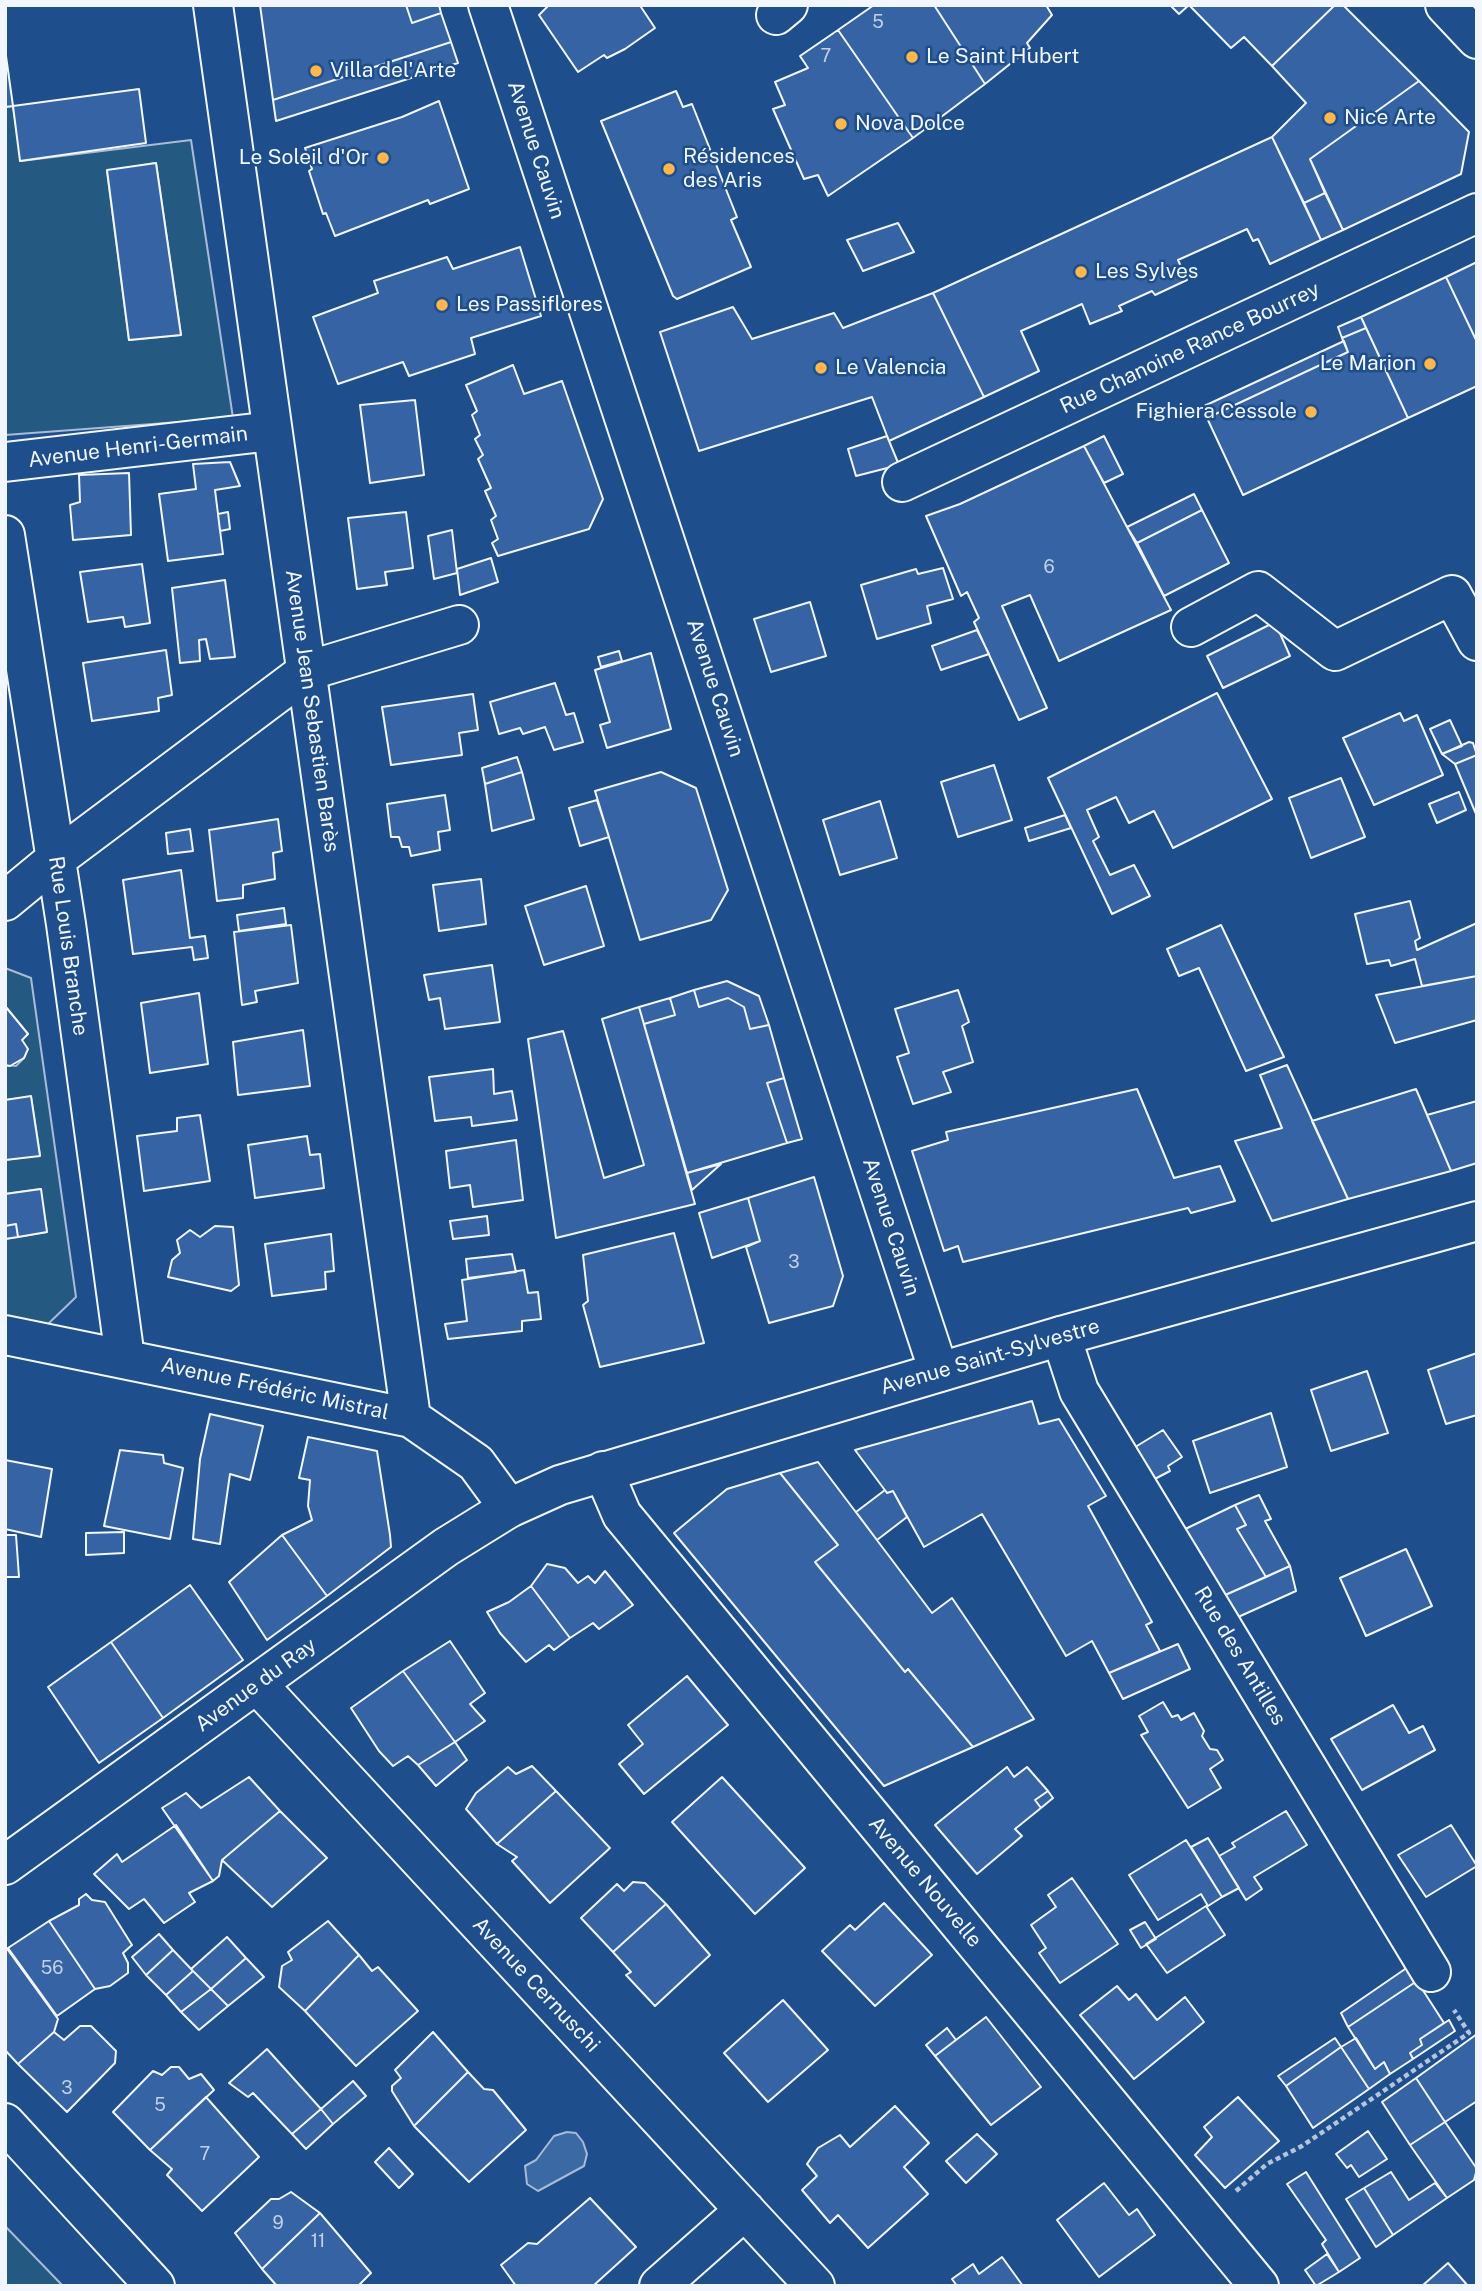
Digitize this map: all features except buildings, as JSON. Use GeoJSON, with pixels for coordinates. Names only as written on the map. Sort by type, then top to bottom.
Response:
{"type":"FeatureCollection","features":[{"type":"Feature","properties":{"kind":"street","name":"Avenue Jean Sebastien Barès"},"geometry":{"type":"LineString","coordinates":[[213,5],[411,1418]]}},
{"type":"Feature","properties":{"kind":"street","name":"Avenue Cauvin"},"geometry":{"type":"LineString","coordinates":[[488,5],[939,1372]]}},
{"type":"Feature","properties":{"kind":"street"},"geometry":{"type":"LineString","coordinates":[[1445,5],[1477,39]]}},
{"type":"Feature","properties":{"kind":"street","name":"Rue Chanoine Rance Bourrey"},"geometry":{"type":"LineString","coordinates":[[902,482],[1477,213]]}},
{"type":"Feature","properties":{"kind":"street","name":"Avenue Henri-Germain"},"geometry":{"type":"LineString","coordinates":[[5,462],[272,431]]}},
{"type":"Feature","properties":{"kind":"street","name":"Rue Louis Branche"},"geometry":{"type":"LineString","coordinates":[[5,535],[56,859],[125,1358]]}},
{"type":"Feature","properties":{"kind":"street"},"geometry":{"type":"LineString","coordinates":[[1191,627],[1258,591],[1335,652],[1452,595],[1477,641]]}},
{"type":"Feature","properties":{"kind":"street"},"geometry":{"type":"LineString","coordinates":[[5,901],[56,859],[307,671],[459,625]]}},
{"type":"Feature","properties":{"kind":"street","name":"Avenue Saint-Sylvestre"},"geometry":{"type":"LineString","coordinates":[[509,1508],[560,1485],[603,1471],[1061,1336],[1477,1221]]}},
{"type":"Feature","properties":{"kind":"street","name":"Avenue Frédéric Mistral"},"geometry":{"type":"LineString","coordinates":[[5,1335],[411,1418],[476,1463],[509,1508]]}},
{"type":"Feature","properties":{"kind":"street","name":"Rue des Antilles"},"geometry":{"type":"LineString","coordinates":[[1061,1336],[1079,1391],[1431,1972]]}},
{"type":"Feature","properties":{"kind":"street","name":"Avenue Nouvelle"},"geometry":{"type":"LineString","coordinates":[[603,1471],[622,1515],[1259,2286]]}},
{"type":"Feature","properties":{"kind":"street","name":"Avenue du Ray"},"geometry":{"type":"LineString","coordinates":[[5,1865],[446,1547],[509,1508]]}},
{"type":"Feature","properties":{"kind":"street","name":"Avenue Cernuschi"},"geometry":{"type":"LineString","coordinates":[[257,1684],[815,2286]]}},
{"type":"Feature","properties":{"kind":"street"},"geometry":{"type":"LineString","coordinates":[[5,2123],[155,2286]]}},
{"type":"Feature","properties":{"kind":"street"},"geometry":{"type":"LineString","coordinates":[[659,2286],[745,2210]]}},
{"type":"Feature","properties":{"kind":"path"},"geometry":{"type":"LineString","coordinates":[[1203,2218],[1267,2165],[1301,2146],[1469,2033],[1431,1972]]}},
{"type":"Feature","properties":{"kind":"shaded area"},"geometry":{"type":"Polygon","coordinates":[[[13,106],[21,161],[191,140],[233,418],[5,435],[5,107],[13,106]],[[156,163],[107,171],[129,340],[181,335],[156,163]]]}},
{"type":"Feature","properties":{"kind":"shaded area"},"geometry":{"type":"Polygon","coordinates":[[[5,968],[31,978],[76,1297],[48,1324],[5,1316],[5,1239],[47,1232],[40,1189],[5,1194],[5,1160],[40,1155],[31,1097],[5,1100],[5,1065],[16,1066],[24,1058],[27,1049],[22,1040],[28,1034],[5,1006],[5,968]]]}},
{"type":"Feature","properties":{"kind":"shaded area"},"geometry":{"type":"Polygon","coordinates":[[[567,2132],[576,2133],[583,2142],[587,2154],[584,2166],[538,2191],[527,2184],[525,2166],[536,2160],[554,2136],[567,2132]]]}},
{"type":"Feature","properties":{"kind":"shaded area"},"geometry":{"type":"Polygon","coordinates":[[[5,2226],[63,2286],[5,2286],[5,2226]]]}},
{"type":"Feature","properties":{"kind":"place","name":"Le Saint Hubert"},"geometry":{"type":"Point","coordinates":[912,57]}},
{"type":"Feature","properties":{"kind":"place","name":"Villa del'Arte"},"geometry":{"type":"Point","coordinates":[316,71]}},
{"type":"Feature","properties":{"kind":"place","name":"Nice Arte"},"geometry":{"type":"Point","coordinates":[1330,118]}},
{"type":"Feature","properties":{"kind":"place","name":"Nova Dolce"},"geometry":{"type":"Point","coordinates":[841,124]}},
{"type":"Feature","properties":{"kind":"place","name":"Le Soleil d'Or"},"geometry":{"type":"Point","coordinates":[383,158]}},
{"type":"Feature","properties":{"kind":"place","name":"Résidences des Aris"},"geometry":{"type":"Point","coordinates":[669,169]}},
{"type":"Feature","properties":{"kind":"place","name":"Les Sylves"},"geometry":{"type":"Point","coordinates":[1081,272]}},
{"type":"Feature","properties":{"kind":"place","name":"Les Passiflores"},"geometry":{"type":"Point","coordinates":[442,305]}},
{"type":"Feature","properties":{"kind":"place","name":"Le Marion"},"geometry":{"type":"Point","coordinates":[1430,364]}},
{"type":"Feature","properties":{"kind":"place","name":"Le Valencia"},"geometry":{"type":"Point","coordinates":[821,368]}},
{"type":"Feature","properties":{"kind":"place","name":"Fighiera Cessole"},"geometry":{"type":"Point","coordinates":[1311,412]}}]}
